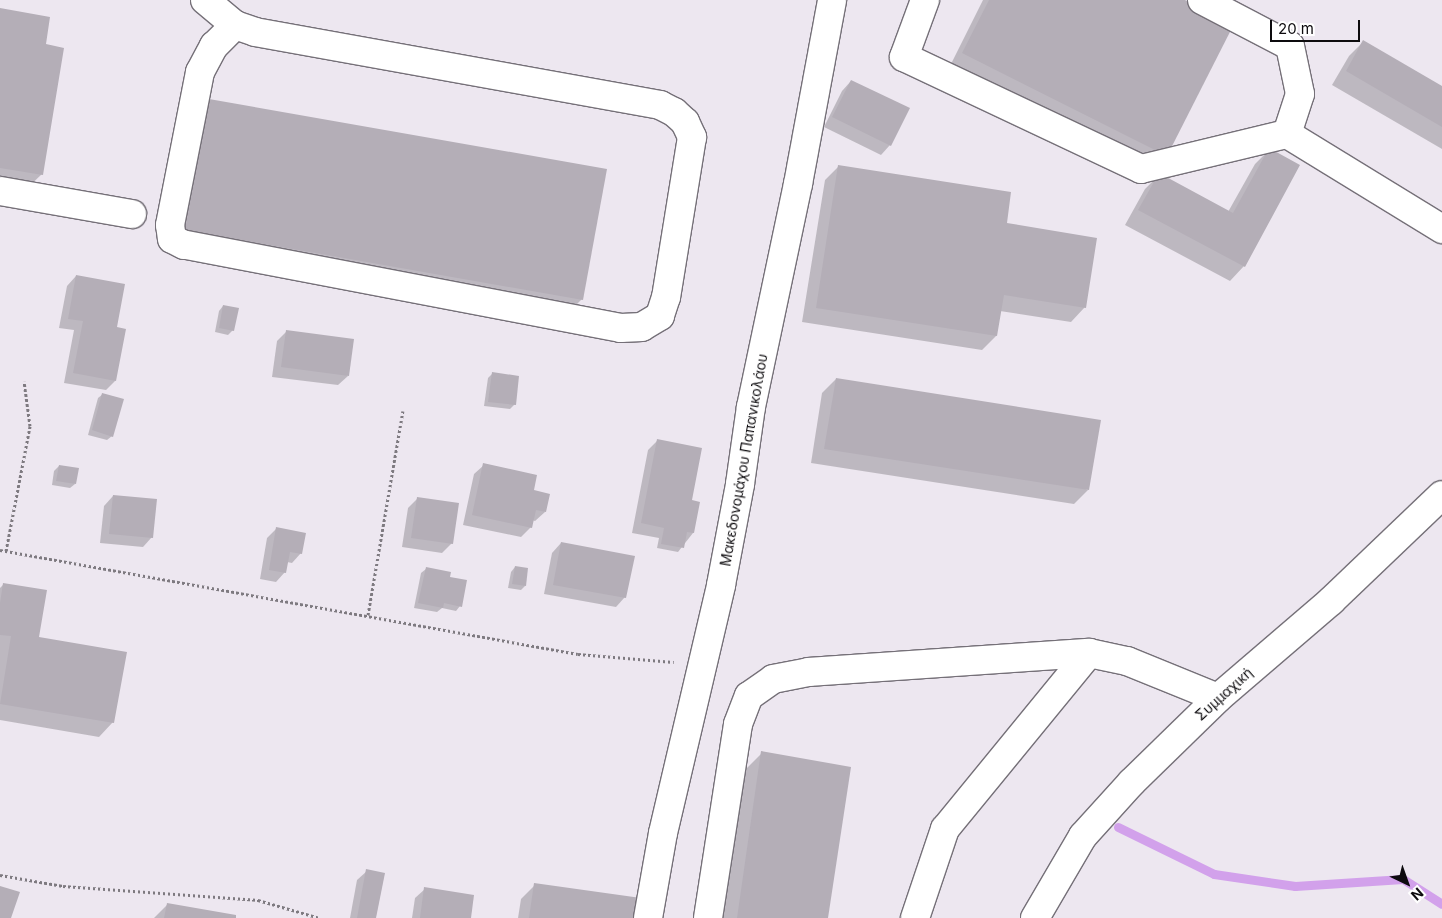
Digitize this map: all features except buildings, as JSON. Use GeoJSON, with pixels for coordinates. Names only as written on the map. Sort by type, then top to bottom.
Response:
{"type":"FeatureCollection","features":[{"type":"Feature","properties":{"kind":"street"},"geometry":{"type":"LineString","coordinates":[[205,0],[234,25],[255,32],[660,105],[674,112],[685,122],[692,137],[666,297],[660,316],[642,328],[621,328],[184,245],[172,239],[170,225],[200,72],[214,46],[234,25]]}},
{"type":"Feature","properties":{"kind":"street","name":"Μακεδονομάχου Παπανικολάου"},"geometry":{"type":"LineString","coordinates":[[648,918],[663,833],[721,586],[740,484],[751,407],[798,184],[832,0]]}},
{"type":"Feature","properties":{"kind":"street"},"geometry":{"type":"LineString","coordinates":[[926,0],[904,58],[1141,169],[1287,134],[1442,229]]}},
{"type":"Feature","properties":{"kind":"street"},"geometry":{"type":"LineString","coordinates":[[1202,0],[1290,46],[1300,94],[1287,134]]}},
{"type":"Feature","properties":{"kind":"street"},"geometry":{"type":"LineString","coordinates":[[0,191],[132,214]]}},
{"type":"Feature","properties":{"kind":"street","name":"Συμμαχική"},"geometry":{"type":"LineString","coordinates":[[1035,918],[1083,836],[1132,782],[1218,698],[1331,601],[1442,495]]}},
{"type":"Feature","properties":{"kind":"street"},"geometry":{"type":"LineString","coordinates":[[708,918],[738,724],[749,696],[773,679],[808,672],[1088,653],[1127,661],[1218,698]]}},
{"type":"Feature","properties":{"kind":"street"},"geometry":{"type":"LineString","coordinates":[[915,918],[945,830],[1088,653]]}},
{"type":"Feature","properties":{"kind":"path"},"geometry":{"type":"LineString","coordinates":[[6,551],[30,426],[24,381]]}},
{"type":"Feature","properties":{"kind":"path"},"geometry":{"type":"LineString","coordinates":[[368,615],[403,410]]}},
{"type":"Feature","properties":{"kind":"path"},"geometry":{"type":"LineString","coordinates":[[0,550],[578,654],[702,664]]}},
{"type":"Feature","properties":{"kind":"path"},"geometry":{"type":"LineString","coordinates":[[0,875],[63,886],[258,900],[320,918]]}},
{"type":"Feature","properties":{"kind":"waterway"},"geometry":{"type":"LineString","coordinates":[[1118,827],[1214,874],[1295,886],[1403,879],[1442,904]]}}]}
